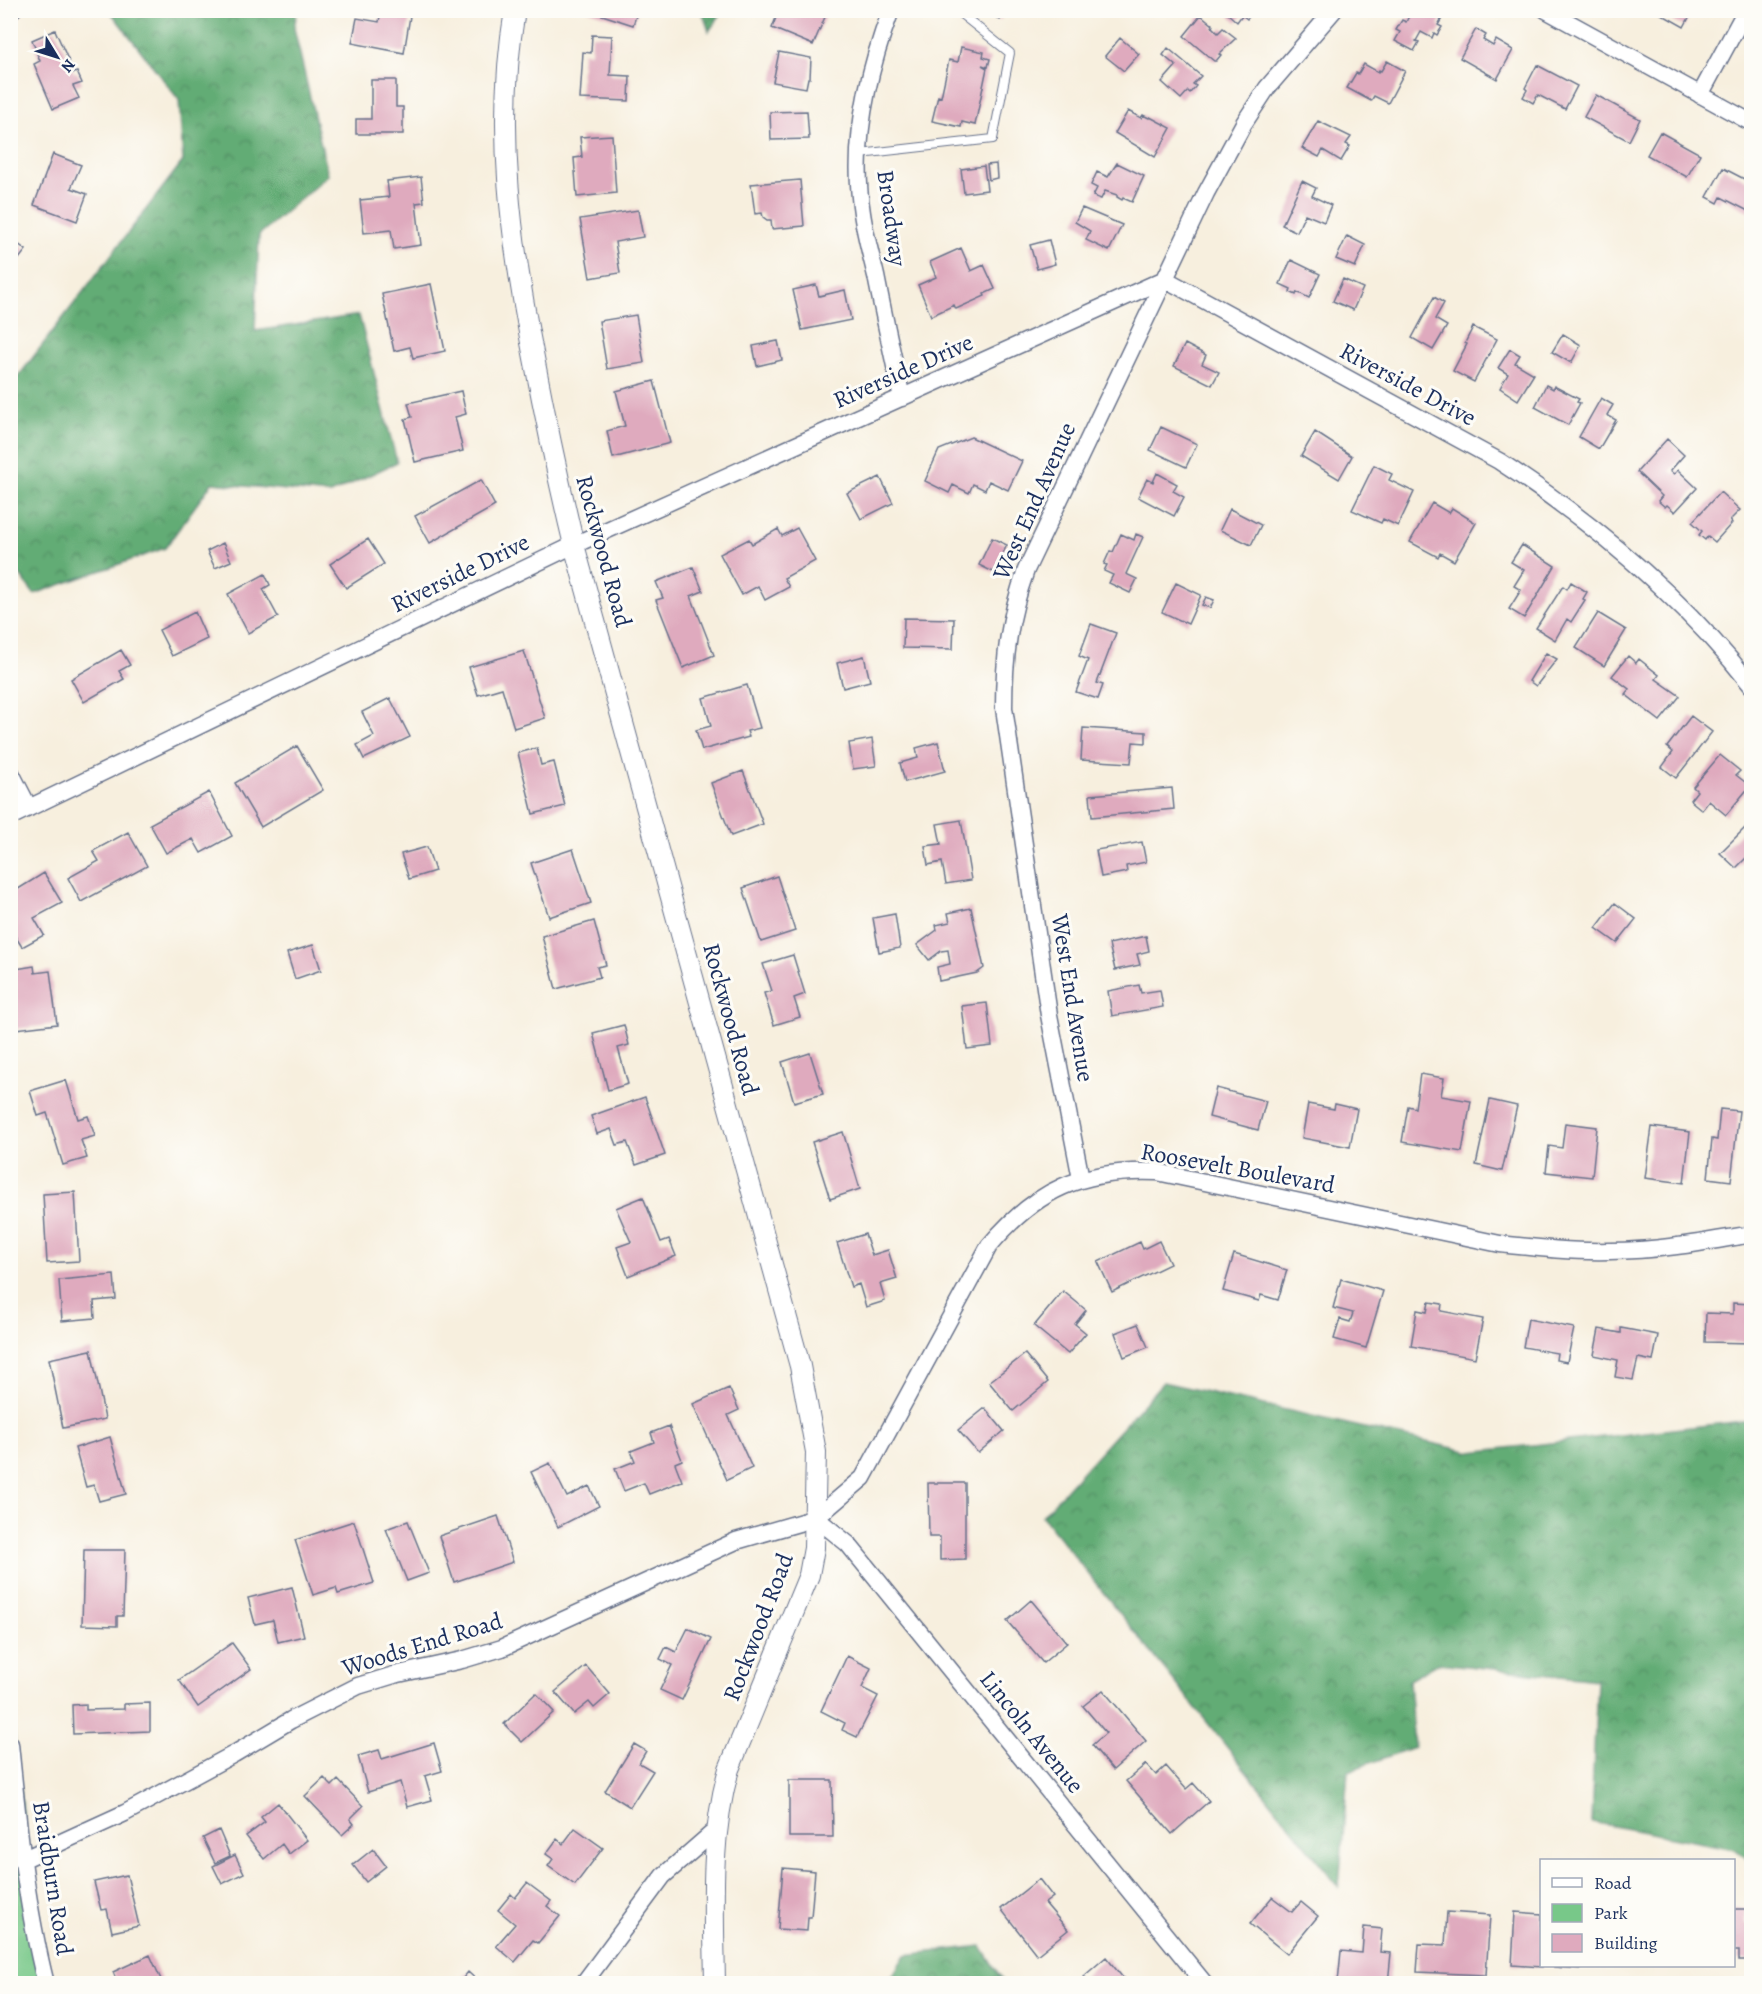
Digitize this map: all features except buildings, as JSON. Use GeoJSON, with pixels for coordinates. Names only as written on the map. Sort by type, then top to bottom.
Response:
{"type":"FeatureCollection","features":[{"type":"Feature","properties":{"kind":"street","name":"Rockwood Road"},"geometry":{"type":"LineString","coordinates":[[515,10],[510,39],[505,121],[512,233],[522,300],[552,454],[574,545],[800,1366],[816,1452],[816,1518],[809,1575],[729,1769],[720,1800],[714,1865],[714,1983]]}},
{"type":"Feature","properties":{"kind":"street","name":"Broadway"},"geometry":{"type":"LineString","coordinates":[[891,10],[877,47],[866,93],[860,154],[862,212],[902,398]]}},
{"type":"Feature","properties":{"kind":"street","name":"West End Avenue"},"geometry":{"type":"LineString","coordinates":[[1081,1179],[1049,1015],[1004,708],[1007,637],[1014,605],[1026,570],[1206,192],[1244,123],[1267,87],[1334,10]]}},
{"type":"Feature","properties":{"kind":"street"},"geometry":{"type":"LineString","coordinates":[[1546,10],[1752,123]]}},
{"type":"Feature","properties":{"kind":"street"},"geometry":{"type":"LineString","coordinates":[[1700,95],[1746,10]]}},
{"type":"Feature","properties":{"kind":"street","name":"Riverside Drive"},"geometry":{"type":"LineString","coordinates":[[10,818],[574,545],[1165,279],[1499,460],[1527,478],[1632,559],[1686,610],[1752,686]]}},
{"type":"Feature","properties":{"kind":"street"},"geometry":{"type":"LineString","coordinates":[[10,771],[29,808]]}},
{"type":"Feature","properties":{"kind":"street","name":"Roosevelt Boulevard"},"geometry":{"type":"LineString","coordinates":[[816,1518],[863,1478],[989,1246],[1029,1205],[1081,1179],[1129,1171],[1157,1172],[1500,1244],[1551,1250],[1612,1251],[1672,1247],[1752,1234]]}},
{"type":"Feature","properties":{"kind":"street","name":"Woods End Road"},"geometry":{"type":"LineString","coordinates":[[22,1860],[125,1813],[234,1754],[291,1720],[358,1686],[501,1648],[736,1541],[816,1518]]}},
{"type":"Feature","properties":{"kind":"street","name":"Lincoln Avenue"},"geometry":{"type":"LineString","coordinates":[[816,1518],[848,1544],[1205,1983]]}},
{"type":"Feature","properties":{"kind":"street","name":"Braidburn Road"},"geometry":{"type":"LineString","coordinates":[[10,1744],[22,1860],[46,1983]]}},
{"type":"Feature","properties":{"kind":"street"},"geometry":{"type":"LineString","coordinates":[[583,1983],[663,1876],[717,1829]]}},
{"type":"Feature","properties":{"kind":"lane"},"geometry":{"type":"LineString","coordinates":[[860,154],[993,139],[1010,53],[956,10]]}},
{"type":"Feature","properties":{"kind":"green space"},"geometry":{"type":"Polygon","coordinates":[[[110,11],[297,11],[294,28],[328,175],[259,235],[255,331],[359,315],[397,462],[330,494],[212,483],[165,548],[34,594],[11,563],[11,386],[183,161],[179,100],[110,11]]]}},
{"type":"Feature","properties":{"kind":"green space"},"geometry":{"type":"Polygon","coordinates":[[[702,11],[723,11],[709,31],[702,11]]]}},
{"type":"Feature","properties":{"kind":"green space"},"geometry":{"type":"Polygon","coordinates":[[[1163,1382],[1471,1452],[1751,1420],[1751,1862],[1735,1849],[1591,1822],[1597,1680],[1439,1663],[1409,1680],[1414,1747],[1348,1771],[1339,1887],[1042,1516],[1163,1382]]]}},
{"type":"Feature","properties":{"kind":"green space"},"geometry":{"type":"Polygon","coordinates":[[[10,1700],[39,1952],[50,1983],[11,1983],[10,1700]]]}},
{"type":"Feature","properties":{"kind":"green space"},"geometry":{"type":"Polygon","coordinates":[[[981,1946],[1004,1983],[888,1983],[905,1955],[981,1946]]]}}]}
